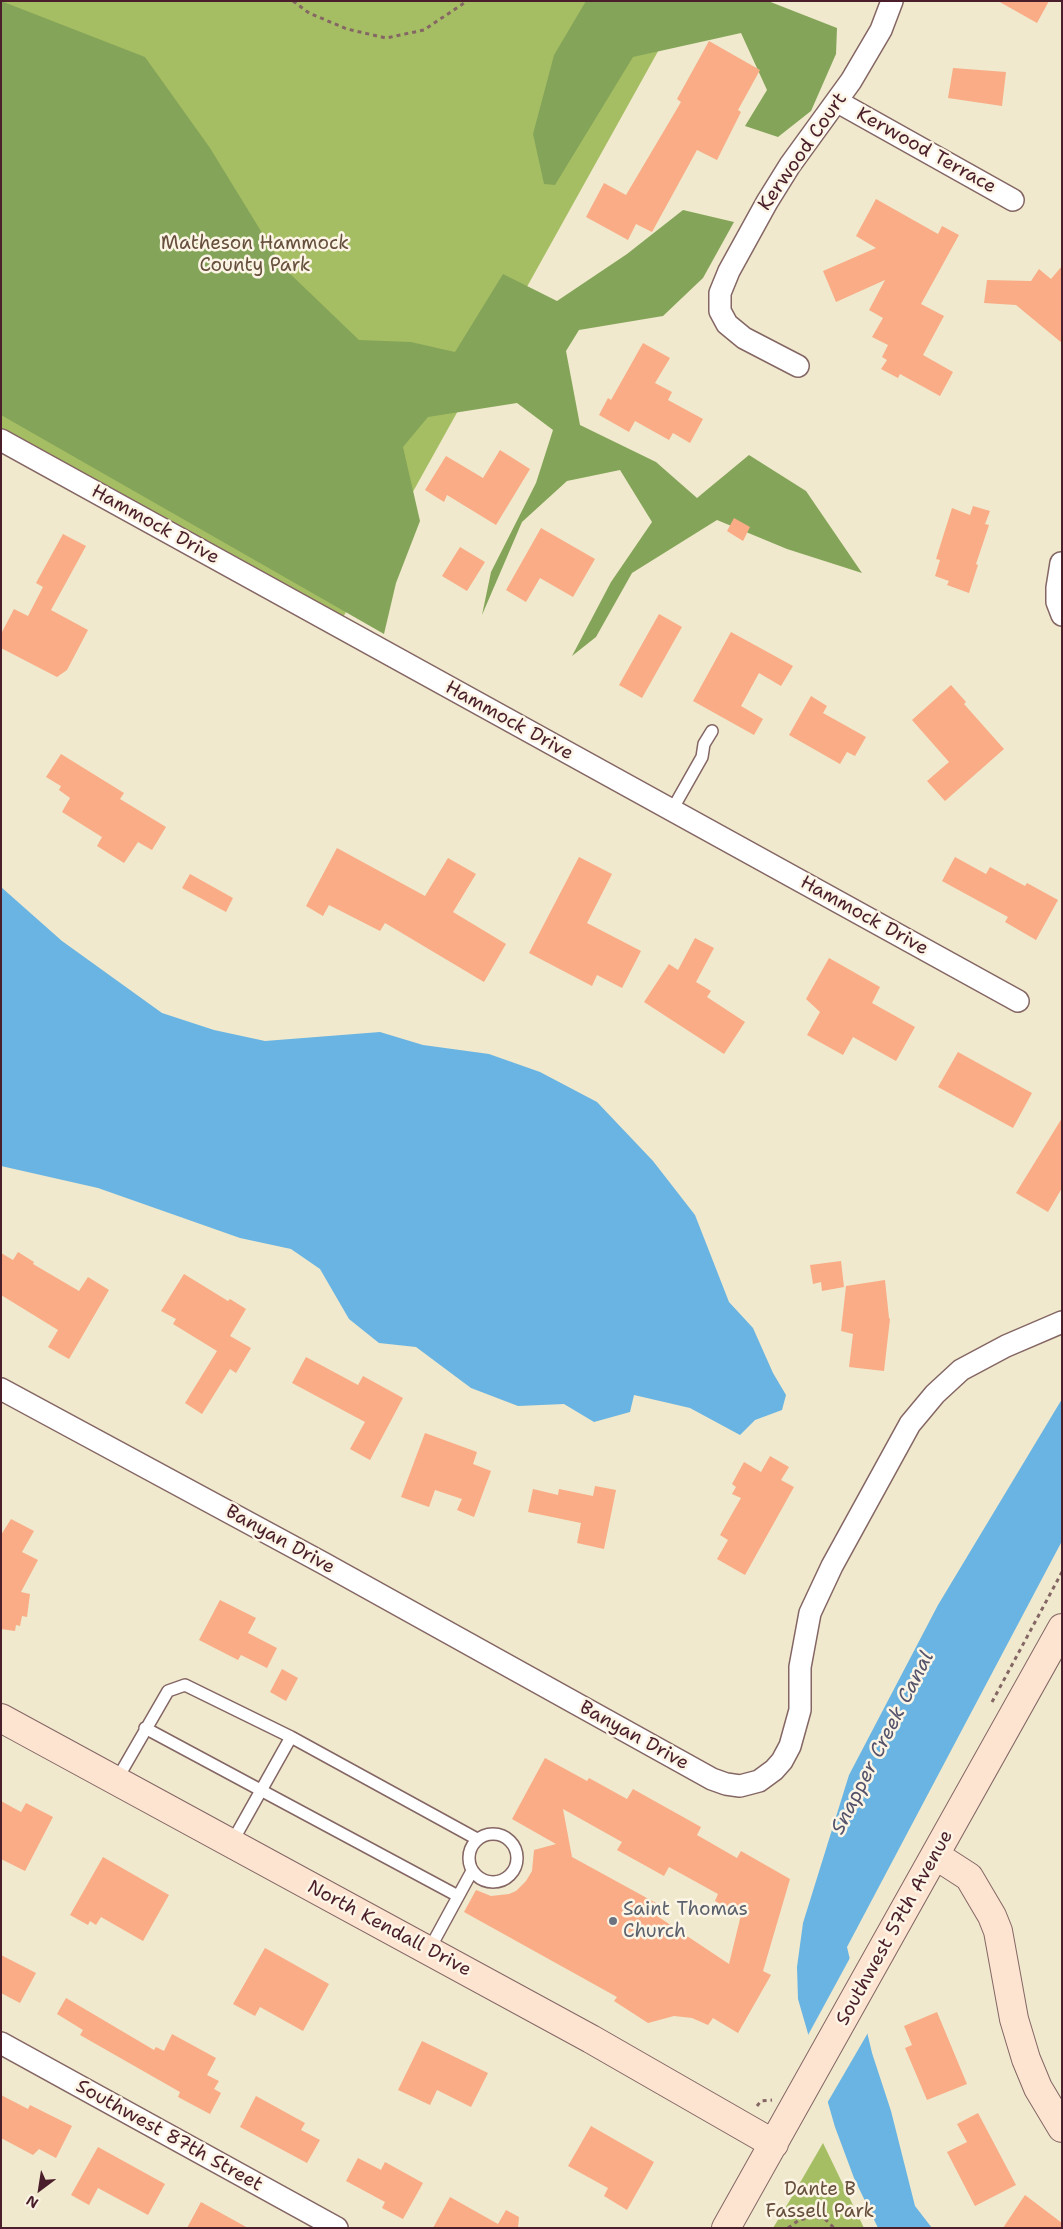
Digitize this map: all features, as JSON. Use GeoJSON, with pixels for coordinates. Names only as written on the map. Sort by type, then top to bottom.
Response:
{"type":"FeatureCollection","features":[{"type":"Feature","properties":{"kind":"street","name":"Kerwood Court"},"geometry":{"type":"LineString","coordinates":[[798,366],[734,330],[723,318],[719,305],[723,285],[760,214],[790,165],[838,102],[881,30],[892,1]]}},
{"type":"Feature","properties":{"kind":"street","name":"Kerwood Terrace"},"geometry":{"type":"LineString","coordinates":[[838,102],[1013,200]]}},
{"type":"Feature","properties":{"kind":"street","name":"Hammock Drive"},"geometry":{"type":"LineString","coordinates":[[1,440],[1018,1001]]}},
{"type":"Feature","properties":{"kind":"street"},"geometry":{"type":"LineString","coordinates":[[1061,563],[1057,602],[1062,615]]}},
{"type":"Feature","properties":{"kind":"street","name":"Banyan Drive"},"geometry":{"type":"LineString","coordinates":[[1,1389],[332,1568],[712,1779],[740,1786],[753,1784],[774,1770],[782,1761],[790,1746],[800,1710],[800,1667],[810,1612],[829,1573],[910,1424],[935,1394],[962,1370],[1006,1346],[1062,1322]]}},
{"type":"Feature","properties":{"kind":"street","name":"Southwest 57th Avenue"},"geometry":{"type":"LineString","coordinates":[[726,2228],[1062,1628]]}},
{"type":"Feature","properties":{"kind":"street","name":"North Kendall Drive"},"geometry":{"type":"LineString","coordinates":[[1,1718],[591,2039],[774,2144]]}},
{"type":"Feature","properties":{"kind":"street"},"geometry":{"type":"LineString","coordinates":[[936,1855],[969,1877],[992,1916],[998,1931],[1014,2019],[1026,2059],[1038,2088],[1062,2128]]}},
{"type":"Feature","properties":{"kind":"street","name":"Southwest 87th Street"},"geometry":{"type":"LineString","coordinates":[[1,2043],[337,2228]]}},
{"type":"Feature","properties":{"kind":"lane"},"geometry":{"type":"LineString","coordinates":[[672,810],[702,757],[704,744],[712,731]]}},
{"type":"Feature","properties":{"kind":"lane"},"geometry":{"type":"LineString","coordinates":[[116,1781],[168,1691],[185,1685],[291,1737],[477,1839]]}},
{"type":"Feature","properties":{"kind":"lane"},"geometry":{"type":"LineString","coordinates":[[145,1728],[458,1896]]}},
{"type":"Feature","properties":{"kind":"lane"},"geometry":{"type":"LineString","coordinates":[[231,1844],[291,1737]]}},
{"type":"Feature","properties":{"kind":"lane"},"geometry":{"type":"LineString","coordinates":[[493,1834],[501,1835],[514,1846],[517,1862],[509,1877],[493,1883],[478,1877],[472,1871],[468,1857],[477,1839],[493,1834]]}},
{"type":"Feature","properties":{"kind":"lane"},"geometry":{"type":"LineString","coordinates":[[429,1950],[472,1871]]}},
{"type":"Feature","properties":{"kind":"path"},"geometry":{"type":"LineString","coordinates":[[293,1],[309,13],[347,29],[386,38],[424,30],[466,1]]}},
{"type":"Feature","properties":{"kind":"path"},"geometry":{"type":"LineString","coordinates":[[788,2228],[798,2220],[812,2217],[825,2219],[834,2228]]}},
{"type":"Feature","properties":{"kind":"green space","name":"Matheson Hammock County Park"},"geometry":{"type":"Polygon","coordinates":[[[1,1],[686,1],[341,621],[1,429],[1,1]]]}},
{"type":"Feature","properties":{"kind":"green space"},"geometry":{"type":"Polygon","coordinates":[[[1,1],[145,57],[210,148],[283,267],[359,340],[411,342],[455,352],[503,274],[557,301],[627,254],[683,210],[734,222],[703,278],[663,316],[579,330],[566,351],[580,425],[656,462],[697,498],[749,455],[806,491],[862,573],[787,549],[717,520],[632,573],[596,637],[572,656],[611,582],[652,522],[620,470],[567,481],[522,522],[482,615],[491,572],[536,483],[553,430],[517,403],[428,417],[403,447],[420,521],[396,583],[384,634],[1,415],[1,1]]]}},
{"type":"Feature","properties":{"kind":"green space"},"geometry":{"type":"Polygon","coordinates":[[[586,1],[768,1],[837,28],[836,54],[811,111],[778,137],[745,126],[767,90],[741,33],[633,57],[555,185],[544,184],[533,134],[554,55],[586,1]]]}},
{"type":"Feature","properties":{"kind":"green space","name":"Dante B Fassell Park"},"geometry":{"type":"Polygon","coordinates":[[[823,2143],[864,2228],[773,2228],[790,2200],[823,2143]]]}},
{"type":"Feature","properties":{"kind":"water"},"geometry":{"type":"Polygon","coordinates":[[[1,887],[62,941],[162,1013],[214,1030],[265,1041],[380,1032],[423,1045],[489,1054],[540,1072],[597,1102],[653,1161],[695,1215],[729,1302],[753,1328],[773,1373],[786,1395],[782,1410],[755,1420],[740,1435],[690,1408],[634,1395],[630,1412],[594,1422],[564,1404],[518,1406],[471,1388],[416,1347],[379,1343],[349,1319],[320,1269],[291,1249],[240,1238],[98,1188],[1,1166],[1,887]]]}},
{"type":"Feature","properties":{"kind":"water","name":"Snapper Creek Canal"},"geometry":{"type":"Polygon","coordinates":[[[1062,1399],[1062,1541],[847,1947],[872,2053],[891,2111],[915,2206],[932,2228],[878,2228],[854,2178],[835,2127],[798,1999],[797,1967],[803,1923],[849,1775],[938,1605],[1062,1399]]]}},
{"type":"Feature","properties":{"kind":"pier"},"geometry":{"type":"Polygon","coordinates":[[[851,1956],[869,2031],[826,2105],[807,2037],[851,1956]]]}},
{"type":"Feature","properties":{"kind":"building"},"geometry":{"type":"Polygon","coordinates":[[[998,1],[1049,1],[1037,23],[998,1]]]}},
{"type":"Feature","properties":{"kind":"building"},"geometry":{"type":"Polygon","coordinates":[[[709,41],[760,70],[738,110],[741,112],[717,160],[697,150],[652,232],[636,224],[628,240],[586,217],[604,183],[626,195],[681,102],[677,99],[709,41]]]}},
{"type":"Feature","properties":{"kind":"building"},"geometry":{"type":"Polygon","coordinates":[[[953,68],[1006,72],[1002,106],[948,98],[953,68]]]}},
{"type":"Feature","properties":{"kind":"building"},"geometry":{"type":"Polygon","coordinates":[[[876,199],[938,234],[942,226],[959,235],[921,304],[944,316],[923,355],[953,372],[940,396],[900,374],[898,378],[881,369],[887,360],[882,357],[888,345],[872,337],[883,318],[869,310],[885,280],[836,302],[823,271],[876,248],[856,236],[876,199]]]}},
{"type":"Feature","properties":{"kind":"building"},"geometry":{"type":"Polygon","coordinates":[[[1062,266],[1062,343],[1016,305],[984,303],[987,280],[1031,281],[1039,269],[1051,279],[1062,266]]]}},
{"type":"Feature","properties":{"kind":"building"},"geometry":{"type":"Polygon","coordinates":[[[643,343],[670,358],[655,383],[672,392],[668,400],[703,419],[690,443],[673,433],[669,440],[635,421],[629,432],[599,415],[608,398],[611,400],[643,343]]]}},
{"type":"Feature","properties":{"kind":"building"},"geometry":{"type":"Polygon","coordinates":[[[500,450],[530,469],[496,525],[447,495],[444,502],[425,490],[446,456],[483,478],[500,450]]]}},
{"type":"Feature","properties":{"kind":"building"},"geometry":{"type":"Polygon","coordinates":[[[973,506],[990,511],[985,524],[989,525],[969,593],[947,585],[949,581],[935,576],[940,560],[936,559],[952,508],[970,515],[973,506]]]}},
{"type":"Feature","properties":{"kind":"building"},"geometry":{"type":"Polygon","coordinates":[[[734,518],[750,527],[743,541],[727,531],[734,518]]]}},
{"type":"Feature","properties":{"kind":"building"},"geometry":{"type":"Polygon","coordinates":[[[541,528],[595,559],[573,597],[540,578],[526,602],[506,590],[541,528]]]}},
{"type":"Feature","properties":{"kind":"building"},"geometry":{"type":"Polygon","coordinates":[[[63,534],[86,546],[51,610],[88,630],[67,670],[57,677],[1,648],[1,634],[14,609],[28,616],[43,587],[36,583],[63,534]]]}},
{"type":"Feature","properties":{"kind":"building"},"geometry":{"type":"Polygon","coordinates":[[[460,547],[485,562],[467,591],[442,576],[460,547]]]}},
{"type":"Feature","properties":{"kind":"building"},"geometry":{"type":"Polygon","coordinates":[[[659,614],[682,627],[642,698],[619,685],[659,614]]]}},
{"type":"Feature","properties":{"kind":"building"},"geometry":{"type":"Polygon","coordinates":[[[731,632],[793,666],[781,686],[759,673],[741,706],[763,719],[754,735],[693,701],[731,632]]]}},
{"type":"Feature","properties":{"kind":"building"},"geometry":{"type":"Polygon","coordinates":[[[951,685],[966,702],[964,704],[1004,749],[945,801],[927,781],[949,762],[912,720],[951,685]]]}},
{"type":"Feature","properties":{"kind":"building"},"geometry":{"type":"Polygon","coordinates":[[[811,696],[827,706],[823,713],[866,737],[855,756],[847,752],[840,764],[789,735],[811,696]]]}},
{"type":"Feature","properties":{"kind":"building"},"geometry":{"type":"Polygon","coordinates":[[[61,754],[124,793],[120,799],[166,827],[152,850],[138,842],[124,863],[97,846],[102,837],[62,812],[70,798],[59,790],[61,786],[46,777],[61,754]]]}},
{"type":"Feature","properties":{"kind":"building"},"geometry":{"type":"Polygon","coordinates":[[[337,848],[425,896],[448,858],[476,874],[453,912],[506,944],[484,982],[385,923],[380,931],[329,905],[323,916],[306,906],[337,848]]]}},
{"type":"Feature","properties":{"kind":"building"},"geometry":{"type":"Polygon","coordinates":[[[579,857],[612,874],[587,923],[641,951],[622,988],[597,975],[592,986],[529,953],[579,857]]]}},
{"type":"Feature","properties":{"kind":"building"},"geometry":{"type":"Polygon","coordinates":[[[955,857],[986,874],[990,867],[1025,886],[1027,883],[1058,900],[1036,940],[1005,922],[1008,917],[942,881],[955,857]]]}},
{"type":"Feature","properties":{"kind":"building"},"geometry":{"type":"Polygon","coordinates":[[[190,874],[233,898],[226,912],[182,888],[190,874]]]}},
{"type":"Feature","properties":{"kind":"building"},"geometry":{"type":"Polygon","coordinates":[[[695,938],[714,948],[696,982],[711,991],[707,997],[745,1022],[724,1054],[644,1002],[669,964],[678,970],[695,938]]]}},
{"type":"Feature","properties":{"kind":"building"},"geometry":{"type":"Polygon","coordinates":[[[829,958],[880,987],[872,1003],[915,1027],[896,1061],[853,1037],[843,1055],[807,1035],[820,1012],[806,999],[829,958]]]}},
{"type":"Feature","properties":{"kind":"building"},"geometry":{"type":"Polygon","coordinates":[[[958,1052],[1032,1093],[1013,1128],[938,1087],[958,1052]]]}},
{"type":"Feature","properties":{"kind":"building"},"geometry":{"type":"Polygon","coordinates":[[[1062,1118],[1062,1188],[1048,1212],[1016,1193],[1062,1118]]]}},
{"type":"Feature","properties":{"kind":"building"},"geometry":{"type":"Polygon","coordinates":[[[18,1252],[34,1262],[33,1264],[79,1291],[88,1277],[109,1290],[69,1359],[48,1347],[58,1330],[1,1295],[1,1253],[13,1260],[18,1252]]]}},
{"type":"Feature","properties":{"kind":"building"},"geometry":{"type":"Polygon","coordinates":[[[841,1261],[844,1287],[822,1291],[821,1282],[813,1284],[810,1265],[841,1261]]]}},
{"type":"Feature","properties":{"kind":"building"},"geometry":{"type":"Polygon","coordinates":[[[184,1274],[228,1301],[230,1299],[246,1309],[230,1336],[251,1348],[236,1373],[230,1369],[202,1414],[185,1403],[217,1351],[173,1324],[176,1319],[161,1311],[184,1274]]]}},
{"type":"Feature","properties":{"kind":"building"},"geometry":{"type":"Polygon","coordinates":[[[885,1280],[890,1319],[884,1371],[849,1367],[853,1334],[841,1331],[846,1286],[885,1280]]]}},
{"type":"Feature","properties":{"kind":"building"},"geometry":{"type":"Polygon","coordinates":[[[306,1357],[358,1385],[363,1376],[403,1398],[370,1460],[350,1449],[365,1422],[292,1383],[306,1357]]]}},
{"type":"Feature","properties":{"kind":"building"},"geometry":{"type":"Polygon","coordinates":[[[425,1433],[477,1452],[473,1464],[491,1471],[474,1517],[457,1510],[462,1499],[435,1490],[429,1507],[401,1497],[425,1433]]]}},
{"type":"Feature","properties":{"kind":"building"},"geometry":{"type":"Polygon","coordinates":[[[770,1456],[789,1467],[781,1480],[794,1487],[745,1575],[717,1559],[728,1540],[720,1535],[741,1498],[732,1494],[736,1487],[732,1484],[744,1462],[761,1472],[770,1456]]]}},
{"type":"Feature","properties":{"kind":"building"},"geometry":{"type":"Polygon","coordinates":[[[595,1486],[616,1490],[604,1549],[577,1543],[581,1523],[528,1512],[533,1489],[558,1495],[559,1489],[593,1496],[595,1486]]]}},
{"type":"Feature","properties":{"kind":"building"},"geometry":{"type":"Polygon","coordinates":[[[11,1519],[34,1531],[22,1552],[38,1560],[21,1592],[30,1594],[27,1617],[22,1616],[20,1626],[16,1625],[15,1631],[1,1629],[1,1535],[11,1519]]]}},
{"type":"Feature","properties":{"kind":"building"},"geometry":{"type":"Polygon","coordinates":[[[220,1600],[256,1618],[248,1633],[277,1648],[267,1668],[241,1655],[238,1660],[199,1640],[220,1600]]]}},
{"type":"Feature","properties":{"kind":"building"},"geometry":{"type":"Polygon","coordinates":[[[282,1669],[298,1678],[286,1701],[270,1692],[282,1669]]]}},
{"type":"Feature","properties":{"kind":"building"},"geometry":{"type":"Polygon","coordinates":[[[545,1758],[587,1781],[589,1778],[627,1799],[633,1789],[701,1827],[697,1835],[737,1858],[741,1851],[790,1879],[763,1971],[771,1975],[738,2033],[713,2018],[708,2025],[692,2018],[674,2016],[648,2023],[614,2001],[617,1997],[464,1912],[476,1890],[491,1896],[509,1894],[516,1891],[526,1881],[532,1871],[534,1850],[556,1844],[512,1819],[545,1758]],[[563,1809],[572,1857],[656,1903],[651,1912],[729,1964],[741,1915],[715,1901],[718,1894],[669,1867],[664,1876],[617,1850],[622,1842],[563,1809]]]}},
{"type":"Feature","properties":{"kind":"building"},"geometry":{"type":"Polygon","coordinates":[[[1,1801],[21,1812],[26,1803],[53,1817],[25,1871],[1,1859],[1,1801]]]}},
{"type":"Feature","properties":{"kind":"building"},"geometry":{"type":"Polygon","coordinates":[[[103,1857],[169,1895],[143,1941],[101,1917],[96,1925],[90,1921],[88,1925],[70,1915],[103,1857]]]}},
{"type":"Feature","properties":{"kind":"building"},"geometry":{"type":"Polygon","coordinates":[[[265,1948],[329,1984],[303,2031],[260,2007],[255,2016],[233,2004],[265,1948]]]}},
{"type":"Feature","properties":{"kind":"building"},"geometry":{"type":"Polygon","coordinates":[[[1,1955],[36,1973],[20,2003],[1,1993],[1,1955]]]}},
{"type":"Feature","properties":{"kind":"building"},"geometry":{"type":"Polygon","coordinates":[[[66,1998],[154,2050],[156,2047],[164,2051],[172,2034],[216,2058],[207,2075],[219,2081],[214,2089],[221,2093],[210,2114],[178,2097],[180,2092],[80,2035],[83,2030],[57,2014],[66,1998]]]}},
{"type":"Feature","properties":{"kind":"building"},"geometry":{"type":"Polygon","coordinates":[[[937,2012],[967,2084],[927,2100],[905,2048],[912,2045],[904,2026],[937,2012]]]}},
{"type":"Feature","properties":{"kind":"building"},"geometry":{"type":"Polygon","coordinates":[[[422,2041],[488,2073],[471,2107],[437,2090],[430,2105],[398,2090],[422,2041]]]}},
{"type":"Feature","properties":{"kind":"building"},"geometry":{"type":"Polygon","coordinates":[[[1,2095],[28,2109],[30,2105],[72,2126],[56,2158],[39,2149],[33,2155],[1,2138],[1,2095]]]}},
{"type":"Feature","properties":{"kind":"building"},"geometry":{"type":"Polygon","coordinates":[[[256,2096],[305,2123],[301,2130],[320,2140],[307,2163],[240,2127],[256,2096]]]}},
{"type":"Feature","properties":{"kind":"building"},"geometry":{"type":"Polygon","coordinates":[[[978,2113],[1016,2185],[975,2206],[947,2152],[967,2142],[957,2124],[978,2113]]]}},
{"type":"Feature","properties":{"kind":"building"},"geometry":{"type":"Polygon","coordinates":[[[591,2126],[654,2162],[627,2210],[604,2196],[608,2188],[568,2166],[591,2126]]]}},
{"type":"Feature","properties":{"kind":"building"},"geometry":{"type":"Polygon","coordinates":[[[98,2147],[165,2184],[148,2215],[98,2188],[89,2205],[71,2195],[98,2147]]]}},
{"type":"Feature","properties":{"kind":"building"},"geometry":{"type":"Polygon","coordinates":[[[358,2158],[381,2170],[385,2162],[423,2183],[403,2219],[382,2208],[385,2202],[346,2181],[358,2158]]]}},
{"type":"Feature","properties":{"kind":"building"},"geometry":{"type":"Polygon","coordinates":[[[1025,2195],[1062,2223],[1062,2228],[1003,2228],[1025,2195]]]}},
{"type":"Feature","properties":{"kind":"building"},"geometry":{"type":"Polygon","coordinates":[[[450,2197],[498,2224],[506,2210],[519,2217],[518,2228],[433,2228],[450,2197]]]}},
{"type":"Feature","properties":{"kind":"building"},"geometry":{"type":"Polygon","coordinates":[[[201,2202],[248,2228],[187,2228],[201,2202]]]}},
{"type":"Feature","properties":{"kind":"place","name":"Saint Thomas Church"},"geometry":{"type":"Point","coordinates":[613,1921]}}]}
